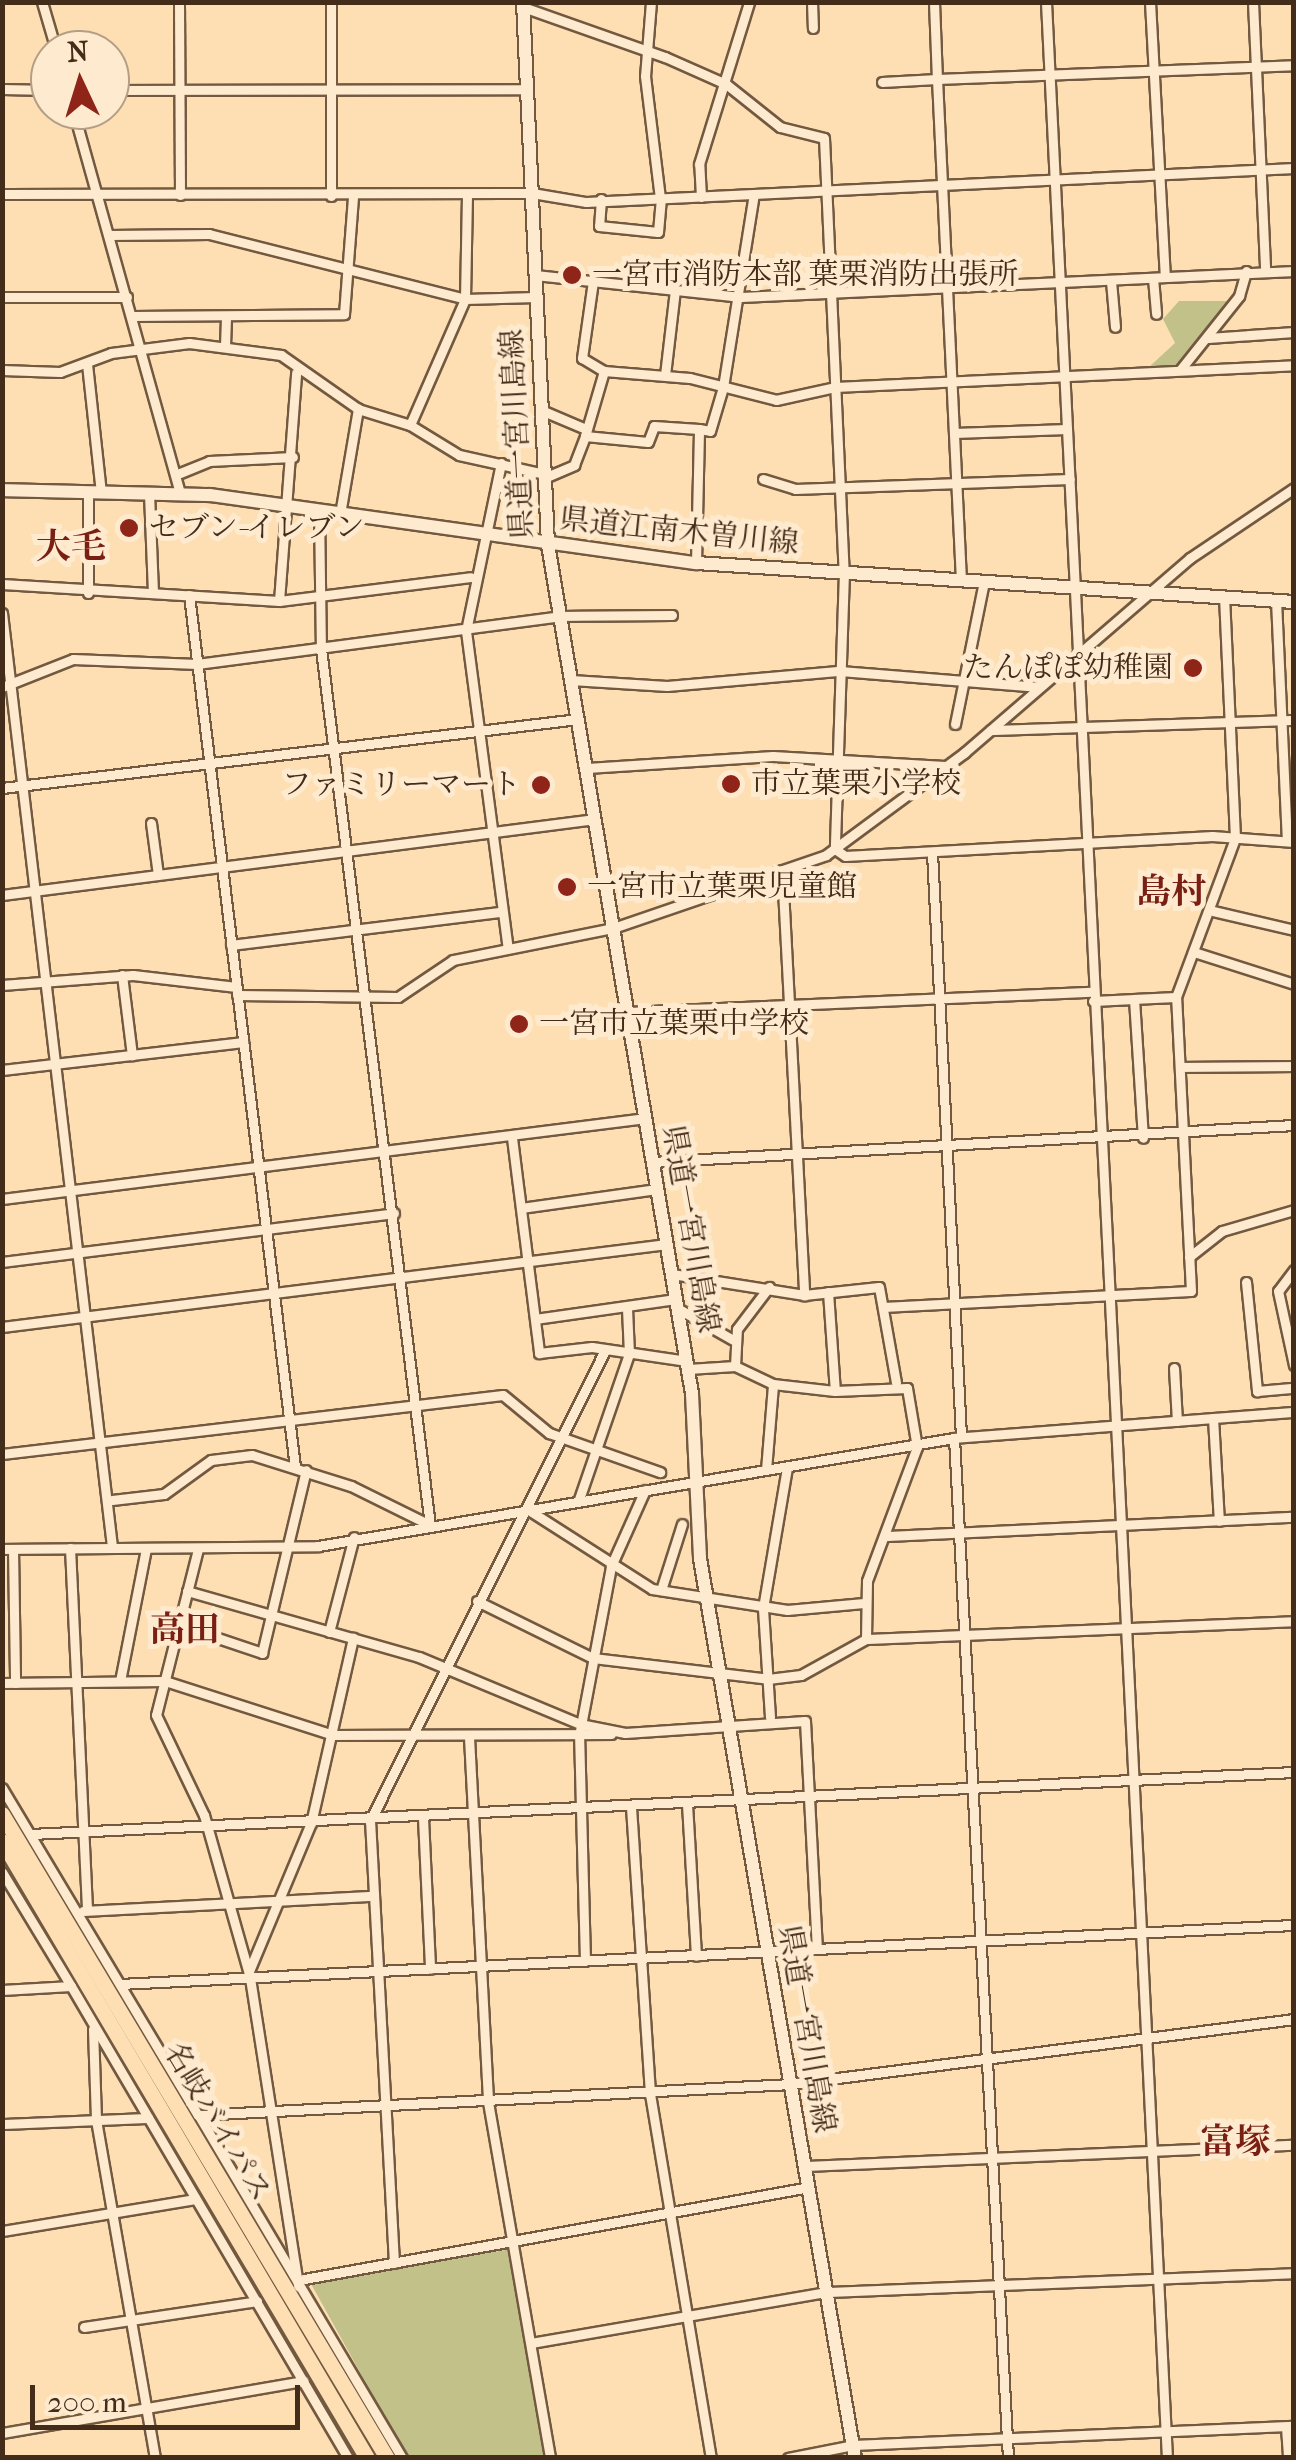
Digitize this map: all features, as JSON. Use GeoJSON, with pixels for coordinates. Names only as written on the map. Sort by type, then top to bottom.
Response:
{"type":"FeatureCollection","features":[{"type":"Feature","properties":{"kind":"highway","name":"名岐バイパス"},"geometry":{"type":"LineString","coordinates":[[2,1814],[387,2458]]}},
{"type":"Feature","properties":{"kind":"highway","name":"名岐バイパス"},"geometry":{"type":"LineString","coordinates":[[2,1841],[367,2458]]}},
{"type":"Feature","properties":{"kind":"main road","name":"県道一宮川島線"},"geometry":{"type":"LineString","coordinates":[[523,5],[548,545],[687,1365],[706,1596],[854,2451]]}},
{"type":"Feature","properties":{"kind":"main road","name":"県道江南木曽川線"},"geometry":{"type":"LineString","coordinates":[[2,490],[180,494],[696,563],[1288,599]]}},
{"type":"Feature","properties":{"kind":"street"},"geometry":{"type":"LineString","coordinates":[[42,2],[50,30]]}},
{"type":"Feature","properties":{"kind":"street"},"geometry":{"type":"LineString","coordinates":[[179,2],[180,195]]}},
{"type":"Feature","properties":{"kind":"street"},"geometry":{"type":"LineString","coordinates":[[331,196],[332,2]]}},
{"type":"Feature","properties":{"kind":"street"},"geometry":{"type":"LineString","coordinates":[[601,200],[598,226],[658,232],[660,198],[650,51],[651,2]]}},
{"type":"Feature","properties":{"kind":"street"},"geometry":{"type":"LineString","coordinates":[[701,197],[699,164],[749,2]]}},
{"type":"Feature","properties":{"kind":"street"},"geometry":{"type":"LineString","coordinates":[[812,2],[813,28]]}},
{"type":"Feature","properties":{"kind":"street"},"geometry":{"type":"LineString","coordinates":[[934,2],[961,580]]}},
{"type":"Feature","properties":{"kind":"street"},"geometry":{"type":"LineString","coordinates":[[1046,2],[1167,2458]]}},
{"type":"Feature","properties":{"kind":"street"},"geometry":{"type":"LineString","coordinates":[[1150,2],[1165,276]]}},
{"type":"Feature","properties":{"kind":"street"},"geometry":{"type":"LineString","coordinates":[[1253,2],[1265,270]]}},
{"type":"Feature","properties":{"kind":"street"},"geometry":{"type":"LineString","coordinates":[[523,5],[546,8],[726,84],[780,127],[824,138],[844,572],[833,757],[835,849]]}},
{"type":"Feature","properties":{"kind":"street"},"geometry":{"type":"LineString","coordinates":[[882,82],[1294,65]]}},
{"type":"Feature","properties":{"kind":"street"},"geometry":{"type":"LineString","coordinates":[[130,90],[527,89]]}},
{"type":"Feature","properties":{"kind":"street"},"geometry":{"type":"LineString","coordinates":[[2,90],[30,90]]}},
{"type":"Feature","properties":{"kind":"street"},"geometry":{"type":"LineString","coordinates":[[79,130],[180,473],[180,494]]}},
{"type":"Feature","properties":{"kind":"street"},"geometry":{"type":"LineString","coordinates":[[2,194],[467,198],[532,193],[601,200],[1294,168]]}},
{"type":"Feature","properties":{"kind":"street"},"geometry":{"type":"LineString","coordinates":[[540,410],[586,432],[648,442],[654,426],[710,431],[741,297],[754,194]]}},
{"type":"Feature","properties":{"kind":"street"},"geometry":{"type":"LineString","coordinates":[[133,316],[194,310],[226,318],[344,314],[351,268],[353,197]]}},
{"type":"Feature","properties":{"kind":"street"},"geometry":{"type":"LineString","coordinates":[[410,425],[465,299],[467,198]]}},
{"type":"Feature","properties":{"kind":"street"},"geometry":{"type":"LineString","coordinates":[[109,235],[208,234],[465,299],[536,297]]}},
{"type":"Feature","properties":{"kind":"street"},"geometry":{"type":"LineString","coordinates":[[1180,370],[1208,338],[1246,271]]}},
{"type":"Feature","properties":{"kind":"street"},"geometry":{"type":"LineString","coordinates":[[535,275],[741,297],[1294,271]]}},
{"type":"Feature","properties":{"kind":"street"},"geometry":{"type":"LineString","coordinates":[[1153,278],[1156,314]]}},
{"type":"Feature","properties":{"kind":"street"},"geometry":{"type":"LineString","coordinates":[[1112,280],[1116,327]]}},
{"type":"Feature","properties":{"kind":"street"},"geometry":{"type":"LineString","coordinates":[[593,281],[582,358],[604,371],[665,376],[776,400],[835,387],[1294,365]]}},
{"type":"Feature","properties":{"kind":"street"},"geometry":{"type":"LineString","coordinates":[[665,376],[676,290]]}},
{"type":"Feature","properties":{"kind":"street"},"geometry":{"type":"LineString","coordinates":[[2,297],[127,297]]}},
{"type":"Feature","properties":{"kind":"street"},"geometry":{"type":"LineString","coordinates":[[225,346],[226,318]]}},
{"type":"Feature","properties":{"kind":"street"},"geometry":{"type":"LineString","coordinates":[[1208,338],[1294,332]]}},
{"type":"Feature","properties":{"kind":"street"},"geometry":{"type":"LineString","coordinates":[[2,370],[87,364],[142,350],[225,346],[281,355],[296,373],[358,409],[410,425],[459,454],[544,476],[574,465],[604,371]]}},
{"type":"Feature","properties":{"kind":"street"},"geometry":{"type":"LineString","coordinates":[[87,364],[95,492],[88,593]]}},
{"type":"Feature","properties":{"kind":"street"},"geometry":{"type":"LineString","coordinates":[[279,600],[290,506],[296,373]]}},
{"type":"Feature","properties":{"kind":"street"},"geometry":{"type":"LineString","coordinates":[[340,514],[358,409]]}},
{"type":"Feature","properties":{"kind":"street"},"geometry":{"type":"LineString","coordinates":[[696,563],[700,428]]}},
{"type":"Feature","properties":{"kind":"street"},"geometry":{"type":"LineString","coordinates":[[954,433],[1067,429]]}},
{"type":"Feature","properties":{"kind":"street"},"geometry":{"type":"LineString","coordinates":[[180,473],[209,461],[293,456]]}},
{"type":"Feature","properties":{"kind":"street"},"geometry":{"type":"LineString","coordinates":[[501,463],[471,577],[466,632],[508,948]]}},
{"type":"Feature","properties":{"kind":"street"},"geometry":{"type":"LineString","coordinates":[[763,479],[838,486],[1070,479]]}},
{"type":"Feature","properties":{"kind":"street"},"geometry":{"type":"LineString","coordinates":[[2,985],[48,986],[122,975],[236,991],[398,997],[453,960],[613,928],[782,870],[835,849],[991,730],[1152,588],[1294,488]]}},
{"type":"Feature","properties":{"kind":"street"},"geometry":{"type":"LineString","coordinates":[[149,493],[153,592]]}},
{"type":"Feature","properties":{"kind":"street"},"geometry":{"type":"LineString","coordinates":[[319,510],[322,648],[430,1524]]}},
{"type":"Feature","properties":{"kind":"street"},"geometry":{"type":"LineString","coordinates":[[2,584],[88,593],[318,600],[471,577]]}},
{"type":"Feature","properties":{"kind":"street"},"geometry":{"type":"LineString","coordinates":[[955,724],[984,581]]}},
{"type":"Feature","properties":{"kind":"street"},"geometry":{"type":"LineString","coordinates":[[189,594],[294,1467]]}},
{"type":"Feature","properties":{"kind":"street"},"geometry":{"type":"LineString","coordinates":[[883,1307],[1191,1291],[1176,996],[1197,954],[1235,838],[1224,597]]}},
{"type":"Feature","properties":{"kind":"street"},"geometry":{"type":"LineString","coordinates":[[835,849],[932,852],[1235,838],[1290,842],[1288,599]]}},
{"type":"Feature","properties":{"kind":"street"},"geometry":{"type":"LineString","coordinates":[[2,613],[7,687],[24,785],[106,1446],[112,1547]]}},
{"type":"Feature","properties":{"kind":"street"},"geometry":{"type":"LineString","coordinates":[[7,687],[73,659],[197,664],[466,632],[560,616],[672,615]]}},
{"type":"Feature","properties":{"kind":"street"},"geometry":{"type":"LineString","coordinates":[[571,680],[667,686],[840,670],[1040,687]]}},
{"type":"Feature","properties":{"kind":"street"},"geometry":{"type":"LineString","coordinates":[[2,788],[578,718]]}},
{"type":"Feature","properties":{"kind":"street"},"geometry":{"type":"LineString","coordinates":[[991,730],[1288,721]]}},
{"type":"Feature","properties":{"kind":"street"},"geometry":{"type":"LineString","coordinates":[[586,768],[833,757],[944,766]]}},
{"type":"Feature","properties":{"kind":"street"},"geometry":{"type":"LineString","coordinates":[[2,895],[595,820]]}},
{"type":"Feature","properties":{"kind":"street"},"geometry":{"type":"LineString","coordinates":[[152,824],[158,875]]}},
{"type":"Feature","properties":{"kind":"street"},"geometry":{"type":"LineString","coordinates":[[932,852],[956,1303],[965,1634],[1008,2458]]}},
{"type":"Feature","properties":{"kind":"street"},"geometry":{"type":"LineString","coordinates":[[782,870],[804,1295]]}},
{"type":"Feature","properties":{"kind":"street"},"geometry":{"type":"LineString","coordinates":[[1213,911],[1294,930]]}},
{"type":"Feature","properties":{"kind":"street"},"geometry":{"type":"LineString","coordinates":[[230,945],[501,912]]}},
{"type":"Feature","properties":{"kind":"street"},"geometry":{"type":"LineString","coordinates":[[1197,954],[1294,984]]}},
{"type":"Feature","properties":{"kind":"street"},"geometry":{"type":"LineString","coordinates":[[122,975],[132,1054]]}},
{"type":"Feature","properties":{"kind":"street"},"geometry":{"type":"LineString","coordinates":[[628,1012],[1176,996]]}},
{"type":"Feature","properties":{"kind":"street"},"geometry":{"type":"LineString","coordinates":[[1134,999],[1143,1138]]}},
{"type":"Feature","properties":{"kind":"street"},"geometry":{"type":"LineString","coordinates":[[2,1070],[243,1042]]}},
{"type":"Feature","properties":{"kind":"street"},"geometry":{"type":"LineString","coordinates":[[1180,1068],[1294,1066]]}},
{"type":"Feature","properties":{"kind":"street"},"geometry":{"type":"LineString","coordinates":[[2,1199],[512,1138],[646,1118]]}},
{"type":"Feature","properties":{"kind":"street"},"geometry":{"type":"LineString","coordinates":[[652,1162],[948,1152],[1294,1125]]}},
{"type":"Feature","properties":{"kind":"street"},"geometry":{"type":"LineString","coordinates":[[512,1138],[539,1353],[605,1350],[687,1365],[735,1366],[773,1384],[835,1391],[896,1382],[908,1388],[918,1446],[864,1603],[866,1640]]}},
{"type":"Feature","properties":{"kind":"street"},"geometry":{"type":"LineString","coordinates":[[521,1208],[657,1189]]}},
{"type":"Feature","properties":{"kind":"street"},"geometry":{"type":"LineString","coordinates":[[1189,1257],[1222,1231],[1294,1210]]}},
{"type":"Feature","properties":{"kind":"street"},"geometry":{"type":"LineString","coordinates":[[2,1262],[394,1213]]}},
{"type":"Feature","properties":{"kind":"street"},"geometry":{"type":"LineString","coordinates":[[2,1328],[667,1244]]}},
{"type":"Feature","properties":{"kind":"street"},"geometry":{"type":"LineString","coordinates":[[1294,1270],[1278,1291],[1294,1365]]}},
{"type":"Feature","properties":{"kind":"street"},"geometry":{"type":"LineString","coordinates":[[672,1274],[804,1295],[879,1287],[896,1382]]}},
{"type":"Feature","properties":{"kind":"street"},"geometry":{"type":"LineString","coordinates":[[1246,1282],[1257,1391],[1294,1388]]}},
{"type":"Feature","properties":{"kind":"street"},"geometry":{"type":"LineString","coordinates":[[735,1366],[733,1340],[769,1287]]}},
{"type":"Feature","properties":{"kind":"street"},"geometry":{"type":"LineString","coordinates":[[828,1292],[835,1391]]}},
{"type":"Feature","properties":{"kind":"street"},"geometry":{"type":"LineString","coordinates":[[535,1319],[677,1304],[733,1340]]}},
{"type":"Feature","properties":{"kind":"street"},"geometry":{"type":"LineString","coordinates":[[578,1502],[630,1354],[627,1308]]}},
{"type":"Feature","properties":{"kind":"street"},"geometry":{"type":"LineString","coordinates":[[394,2263],[370,1820],[605,1350]]}},
{"type":"Feature","properties":{"kind":"street"},"geometry":{"type":"LineString","coordinates":[[1174,1368],[1177,1420]]}},
{"type":"Feature","properties":{"kind":"street"},"geometry":{"type":"LineString","coordinates":[[766,1470],[773,1384]]}},
{"type":"Feature","properties":{"kind":"street"},"geometry":{"type":"LineString","coordinates":[[2,1454],[106,1446],[504,1395],[562,1438],[660,1472]]}},
{"type":"Feature","properties":{"kind":"street"},"geometry":{"type":"LineString","coordinates":[[15,1683],[8,1549],[293,1546],[578,1502],[695,1479],[787,1468],[957,1437],[1294,1412]]}},
{"type":"Feature","properties":{"kind":"street"},"geometry":{"type":"LineString","coordinates":[[1213,1418],[1219,1521]]}},
{"type":"Feature","properties":{"kind":"street"},"geometry":{"type":"LineString","coordinates":[[112,1500],[174,1490],[211,1460],[236,1454],[306,1470],[430,1524]]}},
{"type":"Feature","properties":{"kind":"street"},"geometry":{"type":"LineString","coordinates":[[770,1717],[763,1608],[787,1468]]}},
{"type":"Feature","properties":{"kind":"street"},"geometry":{"type":"LineString","coordinates":[[179,1626],[262,1653],[293,1546],[306,1470]]}},
{"type":"Feature","properties":{"kind":"street"},"geometry":{"type":"LineString","coordinates":[[584,1961],[577,1810],[580,1724],[610,1566],[645,1490]]}},
{"type":"Feature","properties":{"kind":"street"},"geometry":{"type":"LineString","coordinates":[[527,1509],[610,1566],[662,1590],[763,1608],[864,1603]]}},
{"type":"Feature","properties":{"kind":"street"},"geometry":{"type":"LineString","coordinates":[[887,1536],[1294,1517]]}},
{"type":"Feature","properties":{"kind":"street"},"geometry":{"type":"LineString","coordinates":[[662,1590],[682,1524]]}},
{"type":"Feature","properties":{"kind":"street"},"geometry":{"type":"LineString","coordinates":[[330,1632],[354,1537]]}},
{"type":"Feature","properties":{"kind":"street"},"geometry":{"type":"LineString","coordinates":[[70,1548],[78,1682],[83,1911]]}},
{"type":"Feature","properties":{"kind":"street"},"geometry":{"type":"LineString","coordinates":[[198,1548],[166,1682],[159,1729],[208,1827],[250,1975],[301,2282]]}},
{"type":"Feature","properties":{"kind":"street"},"geometry":{"type":"LineString","coordinates":[[120,1681],[146,1549]]}},
{"type":"Feature","properties":{"kind":"street"},"geometry":{"type":"LineString","coordinates":[[187,1592],[446,1667],[580,1724],[625,1733]]}},
{"type":"Feature","properties":{"kind":"street"},"geometry":{"type":"LineString","coordinates":[[477,1601],[593,1658],[719,1669],[768,1680],[801,1675],[866,1640],[1294,1621]]}},
{"type":"Feature","properties":{"kind":"street"},"geometry":{"type":"LineString","coordinates":[[250,1975],[312,1823],[353,1638]]}},
{"type":"Feature","properties":{"kind":"street"},"geometry":{"type":"LineString","coordinates":[[2,1684],[166,1682],[333,1734],[579,1736],[770,1717],[805,1721],[817,1948]]}},
{"type":"Feature","properties":{"kind":"street"},"geometry":{"type":"LineString","coordinates":[[469,1737],[488,2102],[550,2458]]}},
{"type":"Feature","properties":{"kind":"street"},"geometry":{"type":"LineString","coordinates":[[31,1834],[474,1816],[1294,1772]]}},
{"type":"Feature","properties":{"kind":"street"},"geometry":{"type":"LineString","coordinates":[[2,1788],[83,1911],[120,1984],[301,2282],[402,2458]]}},
{"type":"Feature","properties":{"kind":"street"},"geometry":{"type":"LineString","coordinates":[[687,1804],[696,1956]]}},
{"type":"Feature","properties":{"kind":"street"},"geometry":{"type":"LineString","coordinates":[[632,1808],[650,2094],[711,2458]]}},
{"type":"Feature","properties":{"kind":"street"},"geometry":{"type":"LineString","coordinates":[[423,1818],[430,1969]]}},
{"type":"Feature","properties":{"kind":"street"},"geometry":{"type":"LineString","coordinates":[[2,1872],[348,2458]]}},
{"type":"Feature","properties":{"kind":"street"},"geometry":{"type":"LineString","coordinates":[[83,1911],[374,1896]]}},
{"type":"Feature","properties":{"kind":"street"},"geometry":{"type":"LineString","coordinates":[[120,1984],[1294,1925]]}},
{"type":"Feature","properties":{"kind":"street"},"geometry":{"type":"LineString","coordinates":[[2,1990],[71,1986]]}},
{"type":"Feature","properties":{"kind":"street"},"geometry":{"type":"LineString","coordinates":[[198,2115],[791,2084],[1294,2019]]}},
{"type":"Feature","properties":{"kind":"street"},"geometry":{"type":"LineString","coordinates":[[92,2027],[96,2120],[155,2458]]}},
{"type":"Feature","properties":{"kind":"street"},"geometry":{"type":"LineString","coordinates":[[2,2124],[148,2118]]}},
{"type":"Feature","properties":{"kind":"street"},"geometry":{"type":"LineString","coordinates":[[805,2166],[993,2161],[1294,2145]]}},
{"type":"Feature","properties":{"kind":"street"},"geometry":{"type":"LineString","coordinates":[[301,2282],[809,2188]]}},
{"type":"Feature","properties":{"kind":"street"},"geometry":{"type":"LineString","coordinates":[[2,2231],[195,2199]]}},
{"type":"Feature","properties":{"kind":"street"},"geometry":{"type":"LineString","coordinates":[[531,2343],[827,2292],[1294,2273]]}},
{"type":"Feature","properties":{"kind":"street"},"geometry":{"type":"LineString","coordinates":[[84,2327],[257,2301]]}},
{"type":"Feature","properties":{"kind":"street"},"geometry":{"type":"LineString","coordinates":[[2,2433],[304,2381]]}},
{"type":"Feature","properties":{"kind":"street"},"geometry":{"type":"LineString","coordinates":[[788,2458],[1007,2440],[1290,2427],[1288,2458]]}},
{"type":"Feature","properties":{"kind":"street"},"geometry":{"type":"LineString","coordinates":[[334,2436],[338,2458]]}},
{"type":"Feature","properties":{"kind":"shaded area"},"geometry":{"type":"Polygon","coordinates":[[[1179,301],[1228,301],[1178,367],[1149,367],[1175,343],[1163,319],[1179,301]]]}},
{"type":"Feature","properties":{"kind":"shaded area"},"geometry":{"type":"Polygon","coordinates":[[[511,2249],[547,2457],[407,2457],[310,2282],[511,2249]]]}},
{"type":"Feature","properties":{"kind":"place","name":"一宮市消防本部 葉栗消防出張所"},"geometry":{"type":"Point","coordinates":[572,275]}},
{"type":"Feature","properties":{"kind":"place","name":"セブン-イレブン"},"geometry":{"type":"Point","coordinates":[129,528]}},
{"type":"Feature","properties":{"kind":"place","name":"たんぽぽ幼稚園"},"geometry":{"type":"Point","coordinates":[1193,668]}},
{"type":"Feature","properties":{"kind":"place","name":"市立葉栗小学校"},"geometry":{"type":"Point","coordinates":[731,784]}},
{"type":"Feature","properties":{"kind":"place","name":"ファミリーマート"},"geometry":{"type":"Point","coordinates":[541,785]}},
{"type":"Feature","properties":{"kind":"place","name":"一宮市立葉栗児童館"},"geometry":{"type":"Point","coordinates":[567,887]}},
{"type":"Feature","properties":{"kind":"place","name":"一宮市立葉栗中学校"},"geometry":{"type":"Point","coordinates":[519,1024]}},
{"type":"Feature","properties":{"kind":"district","name":"大毛"},"geometry":{"type":"Point","coordinates":[71,547]}},
{"type":"Feature","properties":{"kind":"district","name":"島村"},"geometry":{"type":"Point","coordinates":[1171,892]}},
{"type":"Feature","properties":{"kind":"district","name":"高田"},"geometry":{"type":"Point","coordinates":[185,1630]}},
{"type":"Feature","properties":{"kind":"district","name":"富塚"},"geometry":{"type":"Point","coordinates":[1235,2142]}}]}
